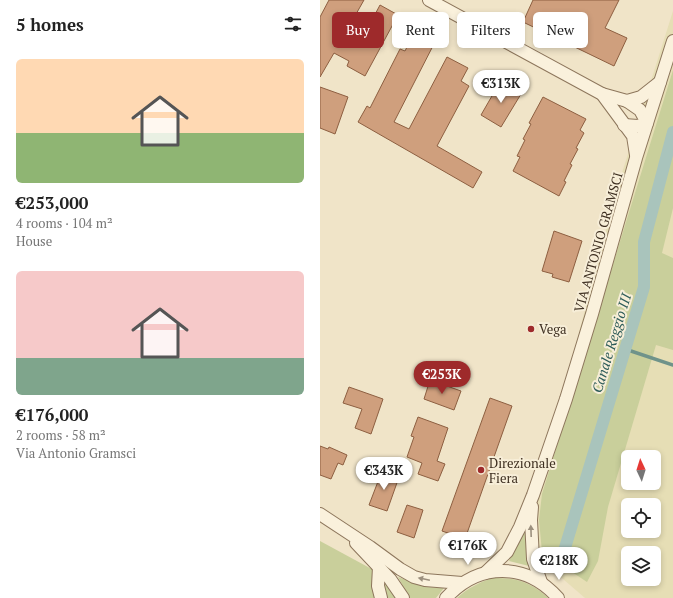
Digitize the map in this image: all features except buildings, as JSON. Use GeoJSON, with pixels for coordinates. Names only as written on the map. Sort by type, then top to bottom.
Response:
{"type":"FeatureCollection","features":[{"type":"Feature","properties":{"kind":"street"},"geometry":{"type":"LineString","coordinates":[[429,0],[602,94],[627,101],[640,110],[647,123],[638,126],[624,125]]}},
{"type":"Feature","properties":{"kind":"street","name":"VIA ANTONIO GRAMSCI"},"geometry":{"type":"LineString","coordinates":[[485,573],[507,552],[520,527],[533,495],[590,321],[636,158],[673,41]]}},
{"type":"Feature","properties":{"kind":"street"},"geometry":{"type":"LineString","coordinates":[[627,101],[642,97],[660,82]]}},
{"type":"Feature","properties":{"kind":"street"},"geometry":{"type":"LineString","coordinates":[[602,94],[633,136],[636,158]]}},
{"type":"Feature","properties":{"kind":"street","name":"VIA ANTONIO GRAMSCI"},"geometry":{"type":"LineString","coordinates":[[533,495],[531,520],[533,559],[541,582]]}},
{"type":"Feature","properties":{"kind":"street"},"geometry":{"type":"LineString","coordinates":[[320,514],[370,546],[400,569],[414,577],[425,580],[462,583]]}},
{"type":"Feature","properties":{"kind":"street"},"geometry":{"type":"LineString","coordinates":[[343,528],[390,579],[403,598]]}},
{"type":"Feature","properties":{"kind":"street"},"geometry":{"type":"LineString","coordinates":[[378,567],[378,586],[380,598]]}},
{"type":"Feature","properties":{"kind":"street","name":"VIA ANTONIO GRAMSCI"},"geometry":{"type":"LineString","coordinates":[[446,598],[462,583],[473,577],[485,573],[508,571],[520,573],[541,582],[558,598]]}},
{"type":"Feature","properties":{"kind":"shaded area"},"geometry":{"type":"Polygon","coordinates":[[[673,11],[673,598],[585,598],[548,566],[541,558],[535,540],[536,496],[616,192],[673,11]]]}},
{"type":"Feature","properties":{"kind":"green space"},"geometry":{"type":"Polygon","coordinates":[[[673,70],[673,208],[662,253],[673,258],[673,350],[656,345],[625,450],[621,450],[621,463],[608,507],[598,561],[587,582],[542,552],[539,520],[542,494],[673,70]]]}},
{"type":"Feature","properties":{"kind":"green space"},"geometry":{"type":"Polygon","coordinates":[[[527,524],[533,567],[509,561],[527,524]]]}},
{"type":"Feature","properties":{"kind":"green space"},"geometry":{"type":"Polygon","coordinates":[[[320,541],[403,586],[398,577],[427,587],[444,588],[436,598],[320,598],[320,541]]]}},
{"type":"Feature","properties":{"kind":"green space"},"geometry":{"type":"Polygon","coordinates":[[[492,578],[508,578],[529,584],[548,598],[457,598],[473,586],[492,578]]]}},
{"type":"Feature","properties":{"kind":"waterway","name":"Canale Reggio III"},"geometry":{"type":"LineString","coordinates":[[561,561],[644,287],[644,242],[673,132]]}},
{"type":"Feature","properties":{"kind":"waterway"},"geometry":{"type":"LineString","coordinates":[[625,349],[673,365]]}},
{"type":"Feature","properties":{"kind":"place","name":"Vega"},"geometry":{"type":"Point","coordinates":[531,329]}},
{"type":"Feature","properties":{"kind":"place","name":"Direzionale Fiera"},"geometry":{"type":"Point","coordinates":[481,470]}}]}
